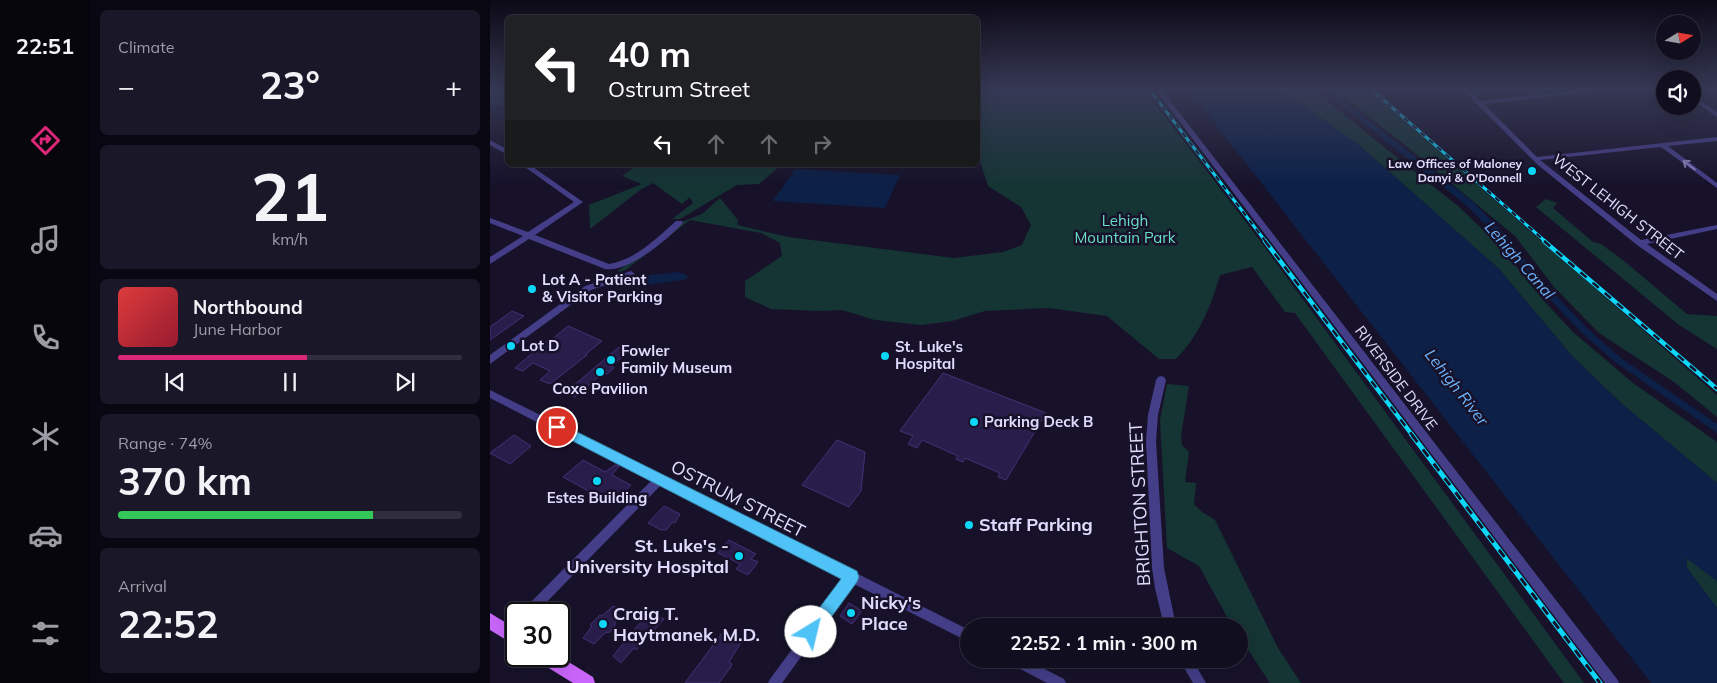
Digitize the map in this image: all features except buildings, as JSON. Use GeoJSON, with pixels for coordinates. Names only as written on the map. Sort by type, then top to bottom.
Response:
{"type":"FeatureCollection","features":[{"type":"Feature","properties":{"kind":"main road"},"geometry":{"type":"LineString","coordinates":[[490,621],[505,628]]}},
{"type":"Feature","properties":{"kind":"main road"},"geometry":{"type":"LineString","coordinates":[[562,667],[587,683]]}},
{"type":"Feature","properties":{"kind":"street","name":"RIVERSIDE DRIVE"},"geometry":{"type":"LineString","coordinates":[[1182,121],[1613,683]]}},
{"type":"Feature","properties":{"kind":"street","name":"WEST LEHIGH STREET"},"geometry":{"type":"LineString","coordinates":[[1497,121],[1534,159],[1640,243],[1717,298]]}},
{"type":"Feature","properties":{"kind":"street"},"geometry":{"type":"LineString","coordinates":[[1534,159],[1717,139]]}},
{"type":"Feature","properties":{"kind":"street"},"geometry":{"type":"LineString","coordinates":[[490,142],[505,151]]}},
{"type":"Feature","properties":{"kind":"street"},"geometry":{"type":"LineString","coordinates":[[1662,145],[1717,186]]}},
{"type":"Feature","properties":{"kind":"street"},"geometry":{"type":"LineString","coordinates":[[490,261],[579,202],[528,167]]}},
{"type":"Feature","properties":{"kind":"street"},"geometry":{"type":"LineString","coordinates":[[490,220],[608,267],[617,267],[645,250],[679,223]]}},
{"type":"Feature","properties":{"kind":"street"},"geometry":{"type":"LineString","coordinates":[[1640,243],[1717,227]]}},
{"type":"Feature","properties":{"kind":"street"},"geometry":{"type":"LineString","coordinates":[[490,360],[588,288],[631,274]]}},
{"type":"Feature","properties":{"kind":"street","name":"BRIGHTON STREET"},"geometry":{"type":"LineString","coordinates":[[1161,380],[1153,415],[1151,441],[1158,568],[1168,618]]}},
{"type":"Feature","properties":{"kind":"street","name":"OSTRUM STREET"},"geometry":{"type":"LineString","coordinates":[[490,394],[960,631]]}},
{"type":"Feature","properties":{"kind":"street"},"geometry":{"type":"LineString","coordinates":[[539,602],[660,479]]}},
{"type":"Feature","properties":{"kind":"street"},"geometry":{"type":"LineString","coordinates":[[774,683],[852,577]]}},
{"type":"Feature","properties":{"kind":"street"},"geometry":{"type":"LineString","coordinates":[[1031,668],[1060,683]]}},
{"type":"Feature","properties":{"kind":"street"},"geometry":{"type":"LineString","coordinates":[[1191,668],[1200,683]]}},
{"type":"Feature","properties":{"kind":"green space","name":"Lehigh Mountain Park"},"geometry":{"type":"Polygon","coordinates":[[[980,121],[1168,121],[1255,234],[1584,683],[1564,683],[1295,313],[1285,312],[1252,267],[1220,275],[1213,298],[1198,330],[1176,359],[1159,359],[1107,316],[1049,308],[985,311],[952,321],[921,325],[875,320],[842,310],[771,309],[745,297],[745,281],[782,256],[780,243],[761,233],[690,220],[627,269],[616,275],[620,269],[682,222],[702,214],[720,198],[738,220],[737,225],[788,237],[954,258],[1003,252],[1022,245],[1031,225],[1021,207],[988,186],[980,161],[980,121]]]}},
{"type":"Feature","properties":{"kind":"green space"},"geometry":{"type":"Polygon","coordinates":[[[1325,121],[1352,121],[1458,206],[1501,247],[1542,299],[1573,332],[1633,383],[1717,442],[1717,483],[1622,404],[1572,356],[1499,269],[1359,145],[1325,121]]]}},
{"type":"Feature","properties":{"kind":"green space"},"geometry":{"type":"Polygon","coordinates":[[[1374,121],[1404,121],[1717,395],[1717,417],[1674,382],[1599,333],[1554,287],[1515,236],[1374,121]]]}},
{"type":"Feature","properties":{"kind":"green space"},"geometry":{"type":"Polygon","coordinates":[[[634,167],[779,167],[759,184],[737,185],[680,219],[672,219],[693,203],[690,197],[682,204],[653,183],[640,190],[590,229],[589,205],[642,184],[622,176],[634,167]]]}},
{"type":"Feature","properties":{"kind":"green space"},"geometry":{"type":"Polygon","coordinates":[[[1546,199],[1557,203],[1553,208],[1593,242],[1601,244],[1624,261],[1687,314],[1717,316],[1717,349],[1679,325],[1536,207],[1546,199]]]}},
{"type":"Feature","properties":{"kind":"green space"},"geometry":{"type":"Polygon","coordinates":[[[1167,384],[1189,386],[1181,436],[1182,445],[1189,452],[1185,482],[1196,483],[1194,504],[1202,512],[1215,520],[1278,648],[1301,683],[1270,683],[1248,650],[1248,618],[1228,618],[1199,566],[1167,548],[1160,420],[1167,384]]]}},
{"type":"Feature","properties":{"kind":"green space"},"geometry":{"type":"Polygon","coordinates":[[[1686,557],[1717,581],[1717,608],[1687,568],[1686,557]]]}},
{"type":"Feature","properties":{"kind":"water","name":"Lehigh River"},"geometry":{"type":"Polygon","coordinates":[[[1213,121],[1325,121],[1359,145],[1499,269],[1572,356],[1622,404],[1717,483],[1717,581],[1686,558],[1687,568],[1717,608],[1717,683],[1651,683],[1213,121]]]}},
{"type":"Feature","properties":{"kind":"water"},"geometry":{"type":"Polygon","coordinates":[[[795,169],[900,175],[885,208],[773,201],[795,169]]]}},
{"type":"Feature","properties":{"kind":"water"},"geometry":{"type":"Polygon","coordinates":[[[677,272],[687,275],[687,279],[629,287],[630,282],[645,276],[677,272]]]}},
{"type":"Feature","properties":{"kind":"waterway","name":"Lehigh Canal"},"geometry":{"type":"LineString","coordinates":[[1365,121],[1469,203],[1501,235],[1539,283],[1585,331],[1618,360],[1717,429]]}},
{"type":"Feature","properties":{"kind":"railway"},"geometry":{"type":"LineString","coordinates":[[1173,121],[1266,242]]}},
{"type":"Feature","properties":{"kind":"railway"},"geometry":{"type":"LineString","coordinates":[[1407,121],[1546,242]]}},
{"type":"Feature","properties":{"kind":"railway"},"geometry":{"type":"LineString","coordinates":[[1265,241],[1413,436]]}},
{"type":"Feature","properties":{"kind":"railway"},"geometry":{"type":"LineString","coordinates":[[1544,241],[1717,389]]}},
{"type":"Feature","properties":{"kind":"railway"},"geometry":{"type":"LineString","coordinates":[[1412,435],[1600,683]]}},
{"type":"Feature","properties":{"kind":"place","name":"Law Offices of Maloney Danyi & O'Donnell"},"geometry":{"type":"Point","coordinates":[1532,171]}},
{"type":"Feature","properties":{"kind":"place","name":"Lot A - Patient & Visitor Parking"},"geometry":{"type":"Point","coordinates":[532,289]}},
{"type":"Feature","properties":{"kind":"place","name":"Lot D"},"geometry":{"type":"Point","coordinates":[511,346]}},
{"type":"Feature","properties":{"kind":"place","name":"St. Luke's Hospital"},"geometry":{"type":"Point","coordinates":[885,356]}},
{"type":"Feature","properties":{"kind":"place","name":"Fowler Family Museum"},"geometry":{"type":"Point","coordinates":[611,360]}},
{"type":"Feature","properties":{"kind":"place","name":"Coxe Pavilion"},"geometry":{"type":"Point","coordinates":[600,372]}},
{"type":"Feature","properties":{"kind":"place","name":"Parking Deck B"},"geometry":{"type":"Point","coordinates":[974,422]}},
{"type":"Feature","properties":{"kind":"place","name":"Estes Building"},"geometry":{"type":"Point","coordinates":[597,481]}},
{"type":"Feature","properties":{"kind":"place","name":"Staff Parking"},"geometry":{"type":"Point","coordinates":[969,525]}},
{"type":"Feature","properties":{"kind":"place","name":"St. Luke's - University Hospital"},"geometry":{"type":"Point","coordinates":[739,556]}},
{"type":"Feature","properties":{"kind":"place","name":"Nicky's Place"},"geometry":{"type":"Point","coordinates":[851,613]}},
{"type":"Feature","properties":{"kind":"place","name":"Craig T. Haytmanek, M.D."},"geometry":{"type":"Point","coordinates":[603,624]}},
{"type":"Feature","properties":{"kind":"route"},"geometry":{"type":"LineString","coordinates":[[557,427],[852,577],[811,632]]}}]}
